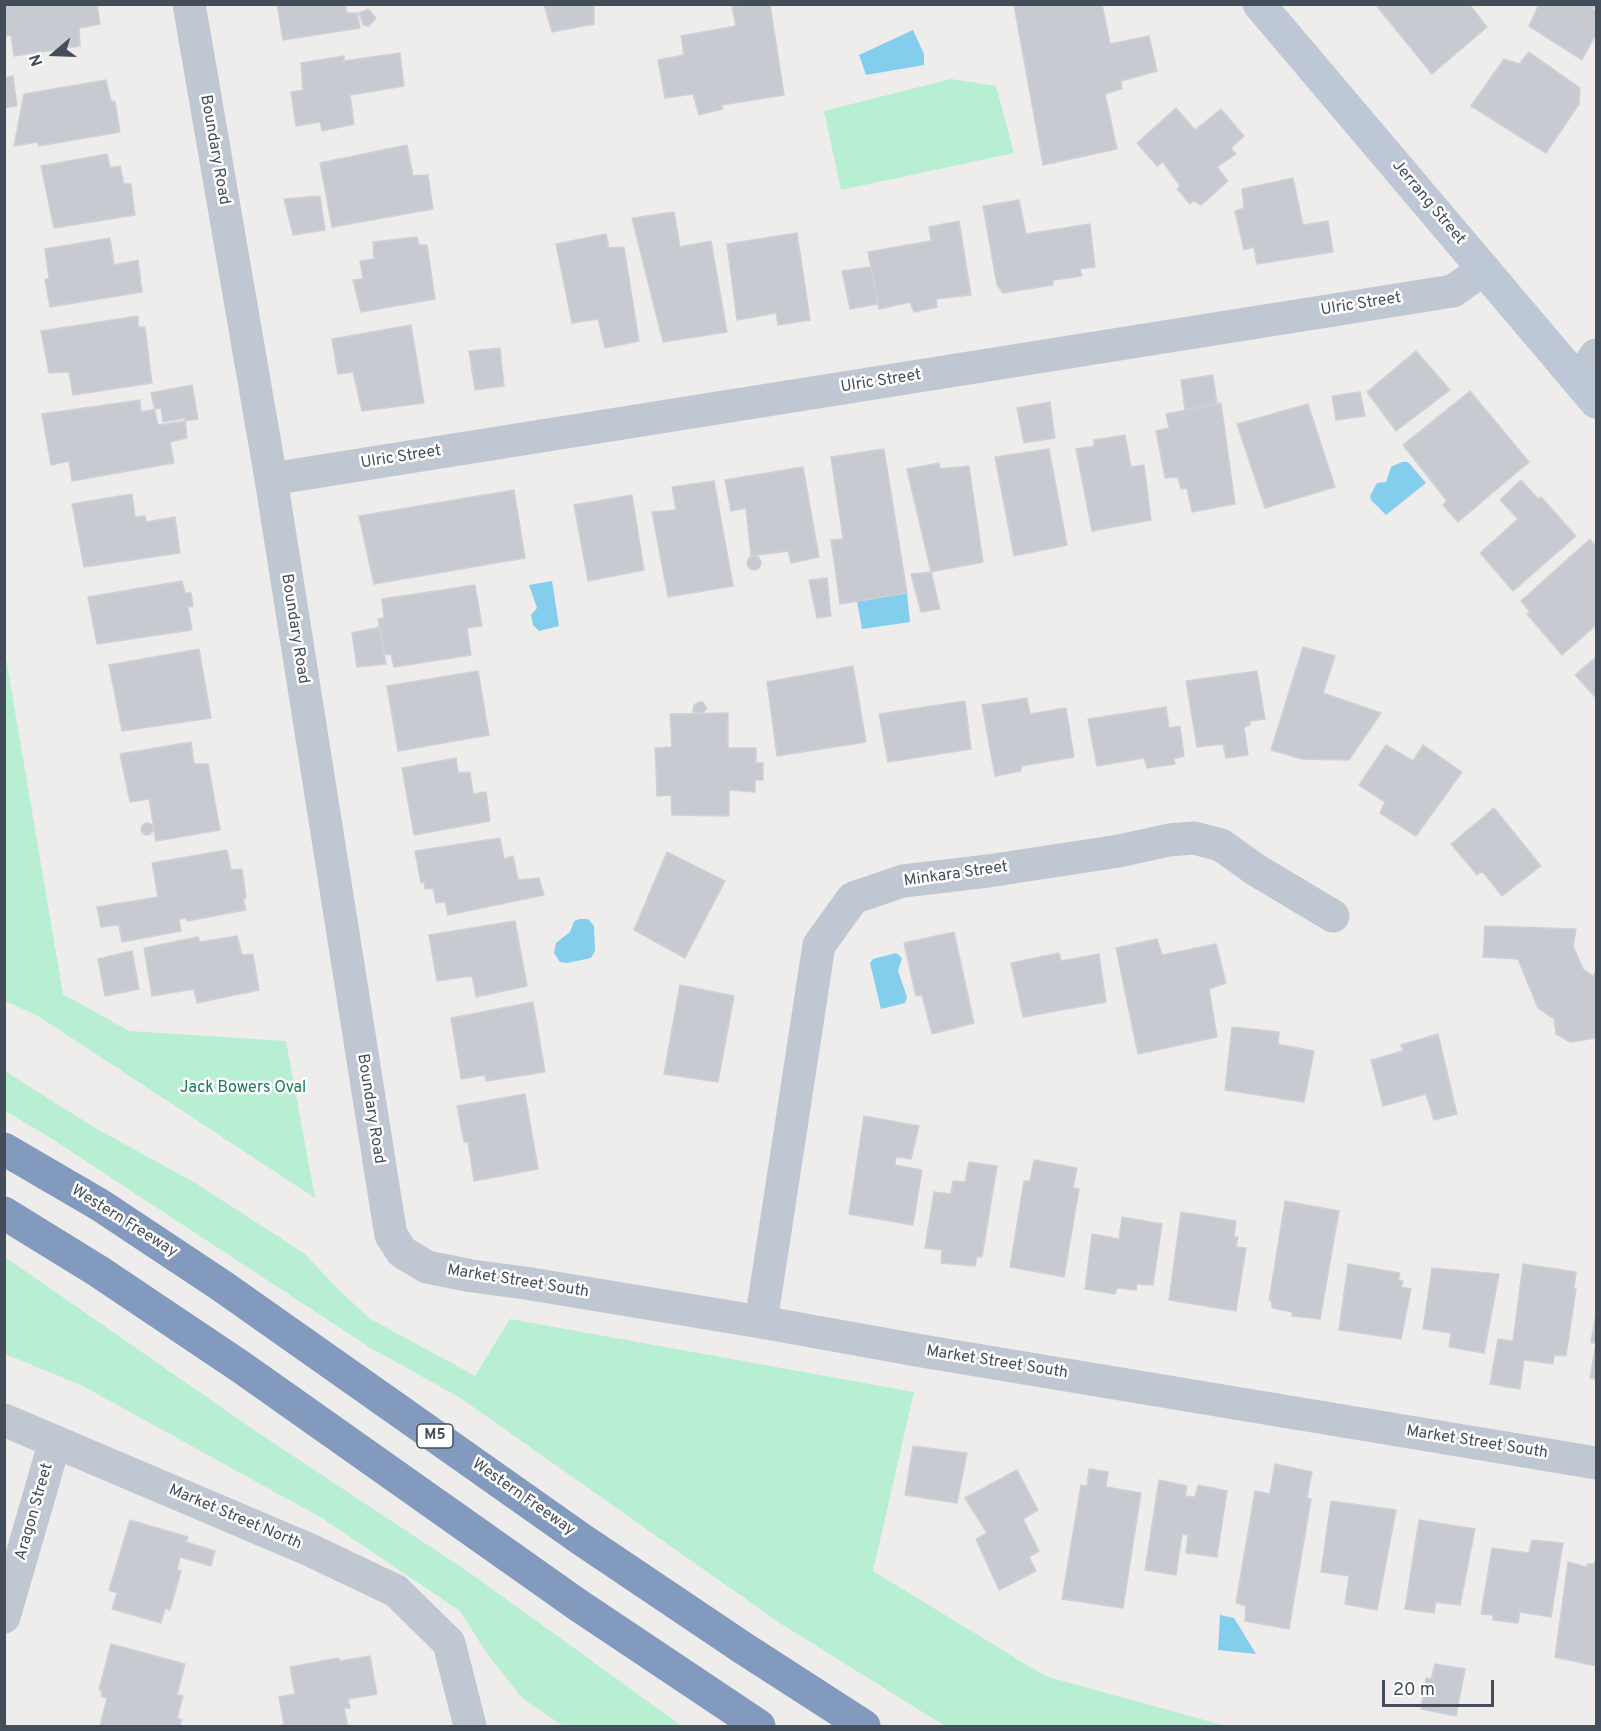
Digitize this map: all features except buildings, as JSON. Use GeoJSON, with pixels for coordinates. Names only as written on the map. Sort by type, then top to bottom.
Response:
{"type":"FeatureCollection","features":[{"type":"Feature","properties":{"kind":"highway","name":"Western Freeway"},"geometry":{"type":"LineString","coordinates":[[4,1149],[100,1205],[222,1286],[581,1539],[864,1726]]}},
{"type":"Feature","properties":{"kind":"highway"},"geometry":{"type":"LineString","coordinates":[[4,1213],[98,1271],[241,1367],[578,1605],[759,1726]]}},
{"type":"Feature","properties":{"kind":"street","name":"Boundary Road"},"geometry":{"type":"LineString","coordinates":[[189,4],[271,479],[391,1235],[402,1252]]}},
{"type":"Feature","properties":{"kind":"street","name":"Jerrang Street"},"geometry":{"type":"LineString","coordinates":[[1259,4],[1484,269],[1590,379]]}},
{"type":"Feature","properties":{"kind":"street","name":"Ulric Street"},"geometry":{"type":"LineString","coordinates":[[271,479],[1453,291],[1484,269]]}},
{"type":"Feature","properties":{"kind":"street","name":"Minkara Street"},"geometry":{"type":"LineString","coordinates":[[761,1322],[819,945],[853,898],[903,881],[988,871],[1169,840],[1194,838],[1221,845],[1256,870],[1333,916]]}},
{"type":"Feature","properties":{"kind":"street","name":"Market Street South"},"geometry":{"type":"LineString","coordinates":[[402,1252],[427,1267],[472,1276],[761,1322],[1596,1463]]}},
{"type":"Feature","properties":{"kind":"street","name":"Market Street North"},"geometry":{"type":"LineString","coordinates":[[4,1420],[310,1550],[396,1591],[449,1643],[470,1726]]}},
{"type":"Feature","properties":{"kind":"street","name":"Aragon Street"},"geometry":{"type":"LineString","coordinates":[[4,1617],[55,1441]]}},
{"type":"Feature","properties":{"kind":"green space"},"geometry":{"type":"Polygon","coordinates":[[[951,79],[996,86],[1014,153],[841,190],[824,111],[951,79]]]}},
{"type":"Feature","properties":{"kind":"green space","name":"Jack Bowers Oval"},"geometry":{"type":"Polygon","coordinates":[[[5,652],[63,994],[129,1031],[286,1041],[315,1198],[38,1016],[5,1001],[5,652]]]}},
{"type":"Feature","properties":{"kind":"green space"},"geometry":{"type":"Polygon","coordinates":[[[5,1071],[97,1129],[197,1184],[305,1254],[369,1318],[475,1376],[510,1319],[914,1392],[873,1571],[1045,1676],[1226,1726],[945,1726],[781,1624],[459,1397],[369,1347],[49,1137],[5,1111],[5,1071]]]}},
{"type":"Feature","properties":{"kind":"green space"},"geometry":{"type":"Polygon","coordinates":[[[5,1257],[257,1432],[470,1573],[682,1726],[563,1726],[522,1698],[486,1652],[460,1611],[322,1518],[81,1385],[5,1354],[5,1257]]]}},
{"type":"Feature","properties":{"kind":"water"},"geometry":{"type":"Polygon","coordinates":[[[913,30],[924,54],[924,65],[866,75],[859,55],[913,30]]]}},
{"type":"Feature","properties":{"kind":"water"},"geometry":{"type":"Polygon","coordinates":[[[1408,462],[1426,483],[1386,515],[1371,500],[1370,496],[1377,483],[1386,482],[1391,467],[1408,462]]]}},
{"type":"Feature","properties":{"kind":"water"},"geometry":{"type":"Polygon","coordinates":[[[552,581],[559,626],[539,631],[533,625],[531,615],[537,608],[529,585],[552,581]]]}},
{"type":"Feature","properties":{"kind":"water"},"geometry":{"type":"Polygon","coordinates":[[[907,593],[910,622],[862,629],[857,601],[907,593]]]}},
{"type":"Feature","properties":{"kind":"water"},"geometry":{"type":"Polygon","coordinates":[[[588,919],[594,926],[595,951],[591,958],[567,963],[560,962],[554,953],[556,943],[570,932],[574,921],[588,919]]]}},
{"type":"Feature","properties":{"kind":"water"},"geometry":{"type":"Polygon","coordinates":[[[896,953],[902,958],[898,971],[907,997],[905,1003],[881,1009],[870,963],[873,959],[896,953]]]}},
{"type":"Feature","properties":{"kind":"water"},"geometry":{"type":"Polygon","coordinates":[[[1220,1615],[1234,1618],[1256,1654],[1218,1650],[1220,1615]]]}}]}
